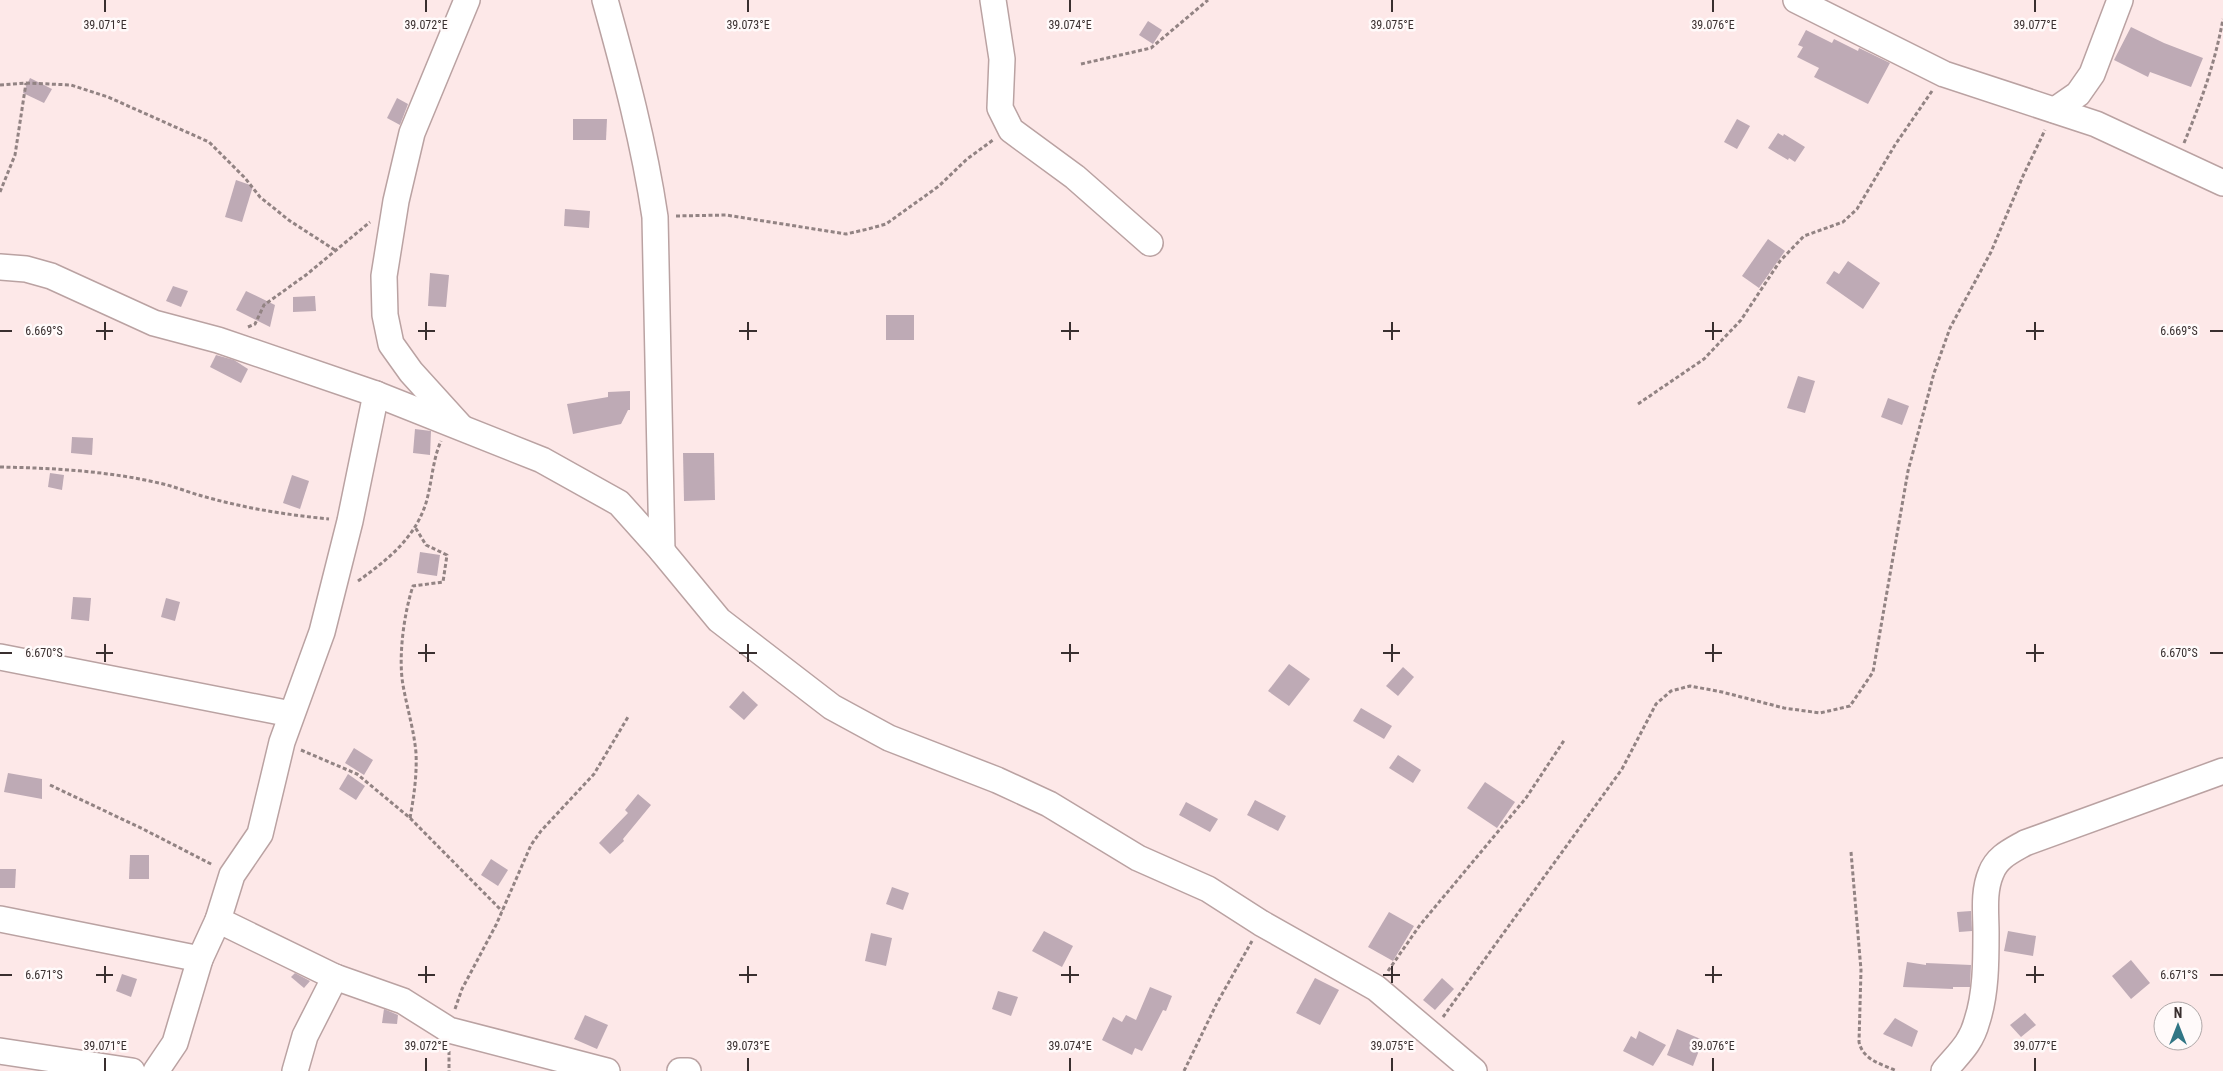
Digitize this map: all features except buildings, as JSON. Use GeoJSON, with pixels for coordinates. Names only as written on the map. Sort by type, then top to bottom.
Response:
{"type":"FeatureCollection","features":[{"type":"Feature","properties":{"kind":"street"},"geometry":{"type":"LineString","coordinates":[[457,428],[411,372],[391,344],[385,315],[384,276],[396,201],[412,133],[467,0]]}},
{"type":"Feature","properties":{"kind":"street"},"geometry":{"type":"LineString","coordinates":[[605,0],[648,167],[655,217],[662,551]]}},
{"type":"Feature","properties":{"kind":"street"},"geometry":{"type":"LineString","coordinates":[[993,0],[1002,59],[1000,108],[1011,130],[1075,177],[1150,243]]}},
{"type":"Feature","properties":{"kind":"street"},"geometry":{"type":"LineString","coordinates":[[1796,0],[1944,74],[2096,124],[2223,183]]}},
{"type":"Feature","properties":{"kind":"street"},"geometry":{"type":"LineString","coordinates":[[2056,110],[2078,94],[2092,74],[2120,0]]}},
{"type":"Feature","properties":{"kind":"street"},"geometry":{"type":"LineString","coordinates":[[0,268],[26,268],[51,276],[154,323],[218,340],[376,394],[457,428],[542,460],[618,504],[662,551],[719,620],[832,708],[889,738],[997,780],[1049,804],[1138,858],[1208,889],[1261,923],[1376,988],[1474,1071]]}},
{"type":"Feature","properties":{"kind":"street"},"geometry":{"type":"LineString","coordinates":[[156,1071],[175,1043],[200,960],[218,920],[232,875],[260,834],[282,742],[322,632],[350,521],[376,394]]}},
{"type":"Feature","properties":{"kind":"street"},"geometry":{"type":"LineString","coordinates":[[0,657],[291,714]]}},
{"type":"Feature","properties":{"kind":"street"},"geometry":{"type":"LineString","coordinates":[[1944,1071],[1967,1046],[1978,1021],[1983,988],[1986,893],[1992,871],[2004,855],[2025,843],[2223,771]]}},
{"type":"Feature","properties":{"kind":"street"},"geometry":{"type":"LineString","coordinates":[[0,919],[200,960]]}},
{"type":"Feature","properties":{"kind":"street"},"geometry":{"type":"LineString","coordinates":[[218,920],[335,977],[403,1001],[449,1030],[608,1071]]}},
{"type":"Feature","properties":{"kind":"street"},"geometry":{"type":"LineString","coordinates":[[295,1071],[305,1036],[335,977]]}},
{"type":"Feature","properties":{"kind":"street"},"geometry":{"type":"LineString","coordinates":[[0,1051],[132,1071]]}},
{"type":"Feature","properties":{"kind":"street"},"geometry":{"type":"LineString","coordinates":[[680,1071],[688,1071]]}},
{"type":"Feature","properties":{"kind":"path"},"geometry":{"type":"LineString","coordinates":[[1081,64],[1151,48],[1208,0]]}},
{"type":"Feature","properties":{"kind":"path"},"geometry":{"type":"LineString","coordinates":[[2176,162],[2203,98],[2215,59],[2223,19]]}},
{"type":"Feature","properties":{"kind":"path"},"geometry":{"type":"LineString","coordinates":[[1638,404],[1704,359],[1742,320],[1780,260],[1804,236],[1843,222],[1857,209],[1895,145],[1944,74]]}},
{"type":"Feature","properties":{"kind":"path"},"geometry":{"type":"LineString","coordinates":[[0,85],[26,82],[71,86],[99,94],[209,142],[245,178],[260,197],[290,221],[335,250]]}},
{"type":"Feature","properties":{"kind":"path"},"geometry":{"type":"LineString","coordinates":[[0,192],[15,155],[26,82]]}},
{"type":"Feature","properties":{"kind":"path"},"geometry":{"type":"LineString","coordinates":[[1430,1035],[1622,769],[1656,704],[1671,691],[1690,686],[1784,708],[1820,713],[1850,706],[1873,672],[1908,471],[1934,373],[1950,328],[1991,252],[2023,176],[2056,110]]}},
{"type":"Feature","properties":{"kind":"path"},"geometry":{"type":"LineString","coordinates":[[655,217],[693,214],[726,216],[846,234],[868,229],[886,224],[939,186],[979,150],[1011,130]]}},
{"type":"Feature","properties":{"kind":"path"},"geometry":{"type":"LineString","coordinates":[[218,340],[255,324],[264,305],[306,275],[396,201]]}},
{"type":"Feature","properties":{"kind":"path"},"geometry":{"type":"LineString","coordinates":[[354,587],[358,581],[395,553],[414,527],[424,506],[438,448],[457,428]]}},
{"type":"Feature","properties":{"kind":"path"},"geometry":{"type":"LineString","coordinates":[[0,467],[73,470],[123,476],[160,483],[203,497],[286,515],[350,521]]}},
{"type":"Feature","properties":{"kind":"path"},"geometry":{"type":"LineString","coordinates":[[410,818],[416,784],[416,753],[403,683],[404,637],[408,602],[413,586],[443,582],[447,555],[426,545],[414,527]]}},
{"type":"Feature","properties":{"kind":"path"},"geometry":{"type":"LineString","coordinates":[[449,1030],[462,989],[502,911],[531,845],[541,831],[594,774],[628,718]]}},
{"type":"Feature","properties":{"kind":"path"},"geometry":{"type":"LineString","coordinates":[[1376,988],[1420,925],[1526,798],[1565,739]]}},
{"type":"Feature","properties":{"kind":"path"},"geometry":{"type":"LineString","coordinates":[[282,742],[357,774],[410,818],[502,911]]}},
{"type":"Feature","properties":{"kind":"path"},"geometry":{"type":"LineString","coordinates":[[50,785],[143,828],[232,875]]}},
{"type":"Feature","properties":{"kind":"path"},"geometry":{"type":"LineString","coordinates":[[1850,852],[1862,970],[1859,1042],[1861,1052],[1866,1057],[1897,1071]]}},
{"type":"Feature","properties":{"kind":"path"},"geometry":{"type":"LineString","coordinates":[[1184,1071],[1217,1003],[1261,923]]}}]}
